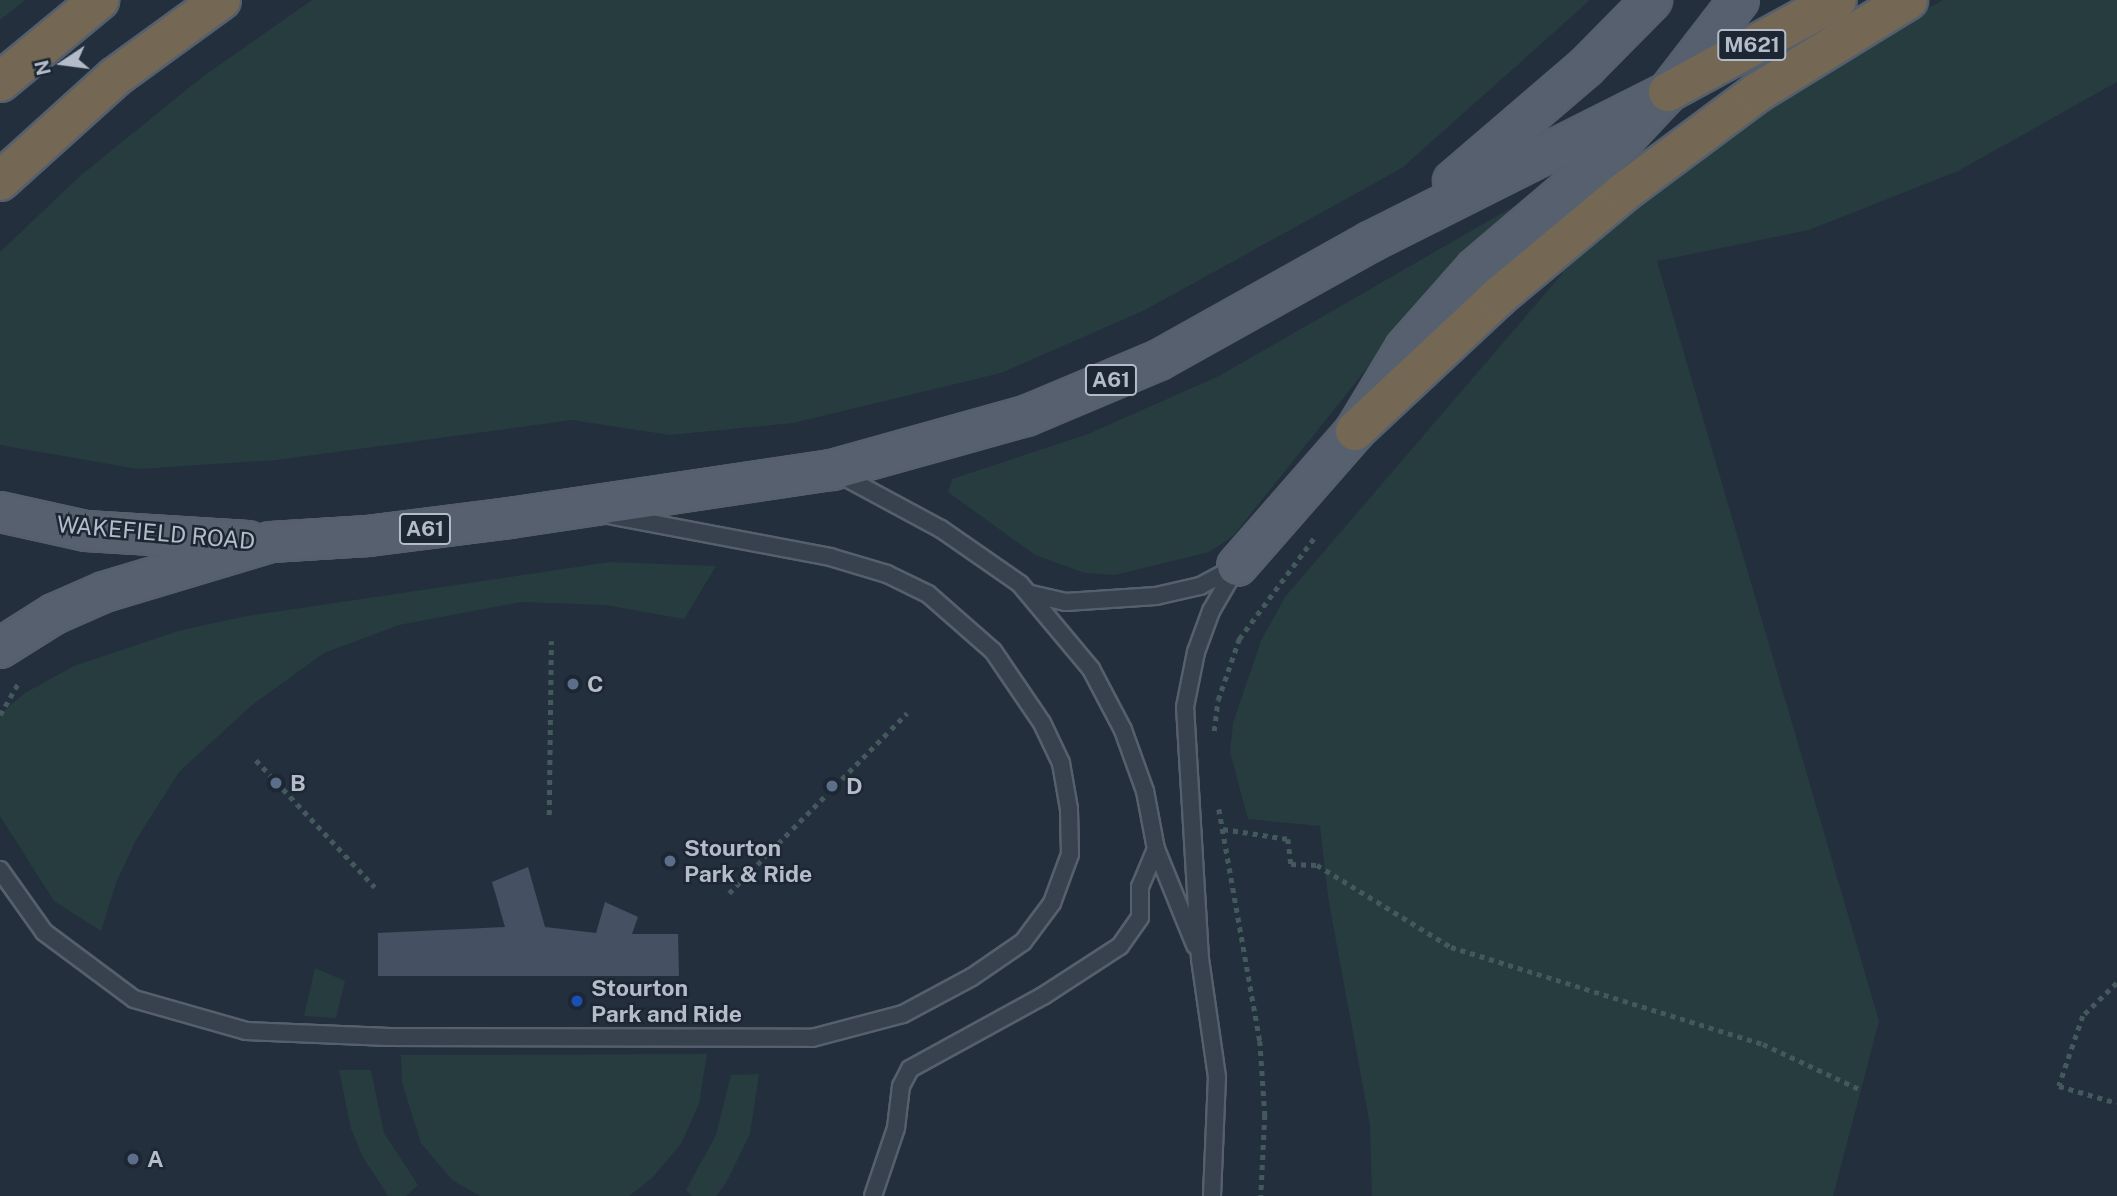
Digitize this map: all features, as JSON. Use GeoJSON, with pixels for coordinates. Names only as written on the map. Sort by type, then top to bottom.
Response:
{"type":"FeatureCollection","features":[{"type":"Feature","properties":{"kind":"highway"},"geometry":{"type":"LineString","coordinates":[[0,82],[99,0]]}},
{"type":"Feature","properties":{"kind":"highway"},"geometry":{"type":"LineString","coordinates":[[0,181],[115,77],[221,0]]}},
{"type":"Feature","properties":{"kind":"highway","name":"M621"},"geometry":{"type":"LineString","coordinates":[[1668,92],[1837,0]]}},
{"type":"Feature","properties":{"kind":"highway"},"geometry":{"type":"LineString","coordinates":[[1355,431],[1498,297],[1624,192],[1758,92],[1908,0]]}},
{"type":"Feature","properties":{"kind":"main road","name":"A61"},"geometry":{"type":"LineString","coordinates":[[0,648],[54,614],[104,592],[271,542],[368,536],[578,509],[832,470],[1026,416],[1159,360],[1370,242],[1489,155],[1652,0]]}},
{"type":"Feature","properties":{"kind":"main road"},"geometry":{"type":"LineString","coordinates":[[1237,566],[1355,431],[1405,348],[1476,268],[1609,155],[1668,92],[1739,0]]}},
{"type":"Feature","properties":{"kind":"main road"},"geometry":{"type":"LineString","coordinates":[[1370,242],[1668,92]]}},
{"type":"Feature","properties":{"kind":"main road","name":"WAKEFIELD ROAD"},"geometry":{"type":"LineString","coordinates":[[0,513],[86,531],[271,542]]}},
{"type":"Feature","properties":{"kind":"lane"},"geometry":{"type":"LineString","coordinates":[[832,470],[941,529],[1031,594],[1091,668],[1123,730],[1145,791],[1156,849],[1200,959]]}},
{"type":"Feature","properties":{"kind":"lane"},"geometry":{"type":"LineString","coordinates":[[0,870],[44,932],[134,999],[246,1031],[403,1037],[812,1038],[903,1014],[972,977],[1023,942],[1052,902],[1070,854],[1061,763],[1020,688],[962,620],[928,594],[887,574],[830,558],[578,509]]}},
{"type":"Feature","properties":{"kind":"lane"},"geometry":{"type":"LineString","coordinates":[[1031,594],[1066,602],[1156,596],[1200,586],[1237,566]]}},
{"type":"Feature","properties":{"kind":"lane"},"geometry":{"type":"LineString","coordinates":[[1212,1196],[1217,1077],[1200,959],[1185,707],[1196,652],[1211,611],[1237,566]]}},
{"type":"Feature","properties":{"kind":"lane"},"geometry":{"type":"LineString","coordinates":[[873,1196],[896,1128],[901,1086],[910,1069],[1043,996],[1120,946],[1140,917],[1140,887],[1156,849]]}},
{"type":"Feature","properties":{"kind":"path"},"geometry":{"type":"LineString","coordinates":[[1213,740],[1218,700],[1239,639],[1322,528]]}},
{"type":"Feature","properties":{"kind":"path"},"geometry":{"type":"LineString","coordinates":[[550,815],[551,640]]}},
{"type":"Feature","properties":{"kind":"path"},"geometry":{"type":"LineString","coordinates":[[729,894],[907,713]]}},
{"type":"Feature","properties":{"kind":"path"},"geometry":{"type":"LineString","coordinates":[[256,760],[375,887]]}},
{"type":"Feature","properties":{"kind":"path"},"geometry":{"type":"LineString","coordinates":[[1218,804],[1260,1041],[1265,1115],[1261,1196]]}},
{"type":"Feature","properties":{"kind":"path"},"geometry":{"type":"LineString","coordinates":[[1223,829],[1288,839],[1291,864],[1317,865],[1451,947],[1763,1044],[1861,1090]]}},
{"type":"Feature","properties":{"kind":"path"},"geometry":{"type":"LineString","coordinates":[[2117,983],[2083,1016],[2059,1086],[2117,1103]]}},
{"type":"Feature","properties":{"kind":"green space"},"geometry":{"type":"Polygon","coordinates":[[[0,0],[25,0],[0,20],[0,0]]]}},
{"type":"Feature","properties":{"kind":"green space"},"geometry":{"type":"Polygon","coordinates":[[[312,0],[1590,0],[1402,168],[1145,310],[1001,373],[793,423],[670,435],[572,420],[276,460],[138,469],[0,445],[0,252],[80,176],[201,78],[312,0]]]}},
{"type":"Feature","properties":{"kind":"green space"},"geometry":{"type":"Polygon","coordinates":[[[1943,0],[2117,0],[2117,82],[1958,171],[1809,230],[1657,261],[1879,1021],[1833,1196],[1372,1196],[1370,1125],[1328,897],[1320,826],[1248,819],[1230,752],[1233,723],[1261,641],[1285,597],[1562,274],[1614,178],[1943,0]]]}},
{"type":"Feature","properties":{"kind":"green space"},"geometry":{"type":"Polygon","coordinates":[[[1525,200],[1391,338],[1233,536],[1209,552],[1115,575],[1085,573],[1035,555],[948,492],[952,479],[1088,434],[1219,376],[1525,200]]]}},
{"type":"Feature","properties":{"kind":"green space"},"geometry":{"type":"Polygon","coordinates":[[[610,562],[716,566],[684,619],[606,605],[521,602],[399,625],[324,653],[252,705],[179,772],[136,840],[116,883],[101,931],[54,901],[0,816],[0,714],[25,693],[74,666],[178,631],[247,616],[610,562]]]}},
{"type":"Feature","properties":{"kind":"green space"},"geometry":{"type":"Polygon","coordinates":[[[315,968],[345,981],[336,1018],[304,1016],[315,968]]]}},
{"type":"Feature","properties":{"kind":"green space"},"geometry":{"type":"Polygon","coordinates":[[[707,1054],[699,1104],[681,1144],[652,1178],[629,1196],[480,1196],[452,1180],[421,1143],[402,1083],[401,1055],[707,1054]]]}},
{"type":"Feature","properties":{"kind":"green space"},"geometry":{"type":"Polygon","coordinates":[[[339,1070],[371,1070],[384,1133],[418,1185],[406,1196],[388,1196],[363,1157],[351,1129],[339,1070]]]}},
{"type":"Feature","properties":{"kind":"green space"},"geometry":{"type":"Polygon","coordinates":[[[759,1074],[750,1134],[726,1183],[716,1196],[692,1196],[686,1190],[716,1135],[731,1075],[759,1074]]]}},
{"type":"Feature","properties":{"kind":"building","name":"Stourton Park & Ride"},"geometry":{"type":"Polygon","coordinates":[[[528,867],[545,927],[596,933],[605,902],[638,917],[632,934],[678,934],[679,976],[378,976],[378,933],[505,927],[492,882],[528,867]]]}},
{"type":"Feature","properties":{"kind":"place","name":"C"},"geometry":{"type":"Point","coordinates":[573,684]}},
{"type":"Feature","properties":{"kind":"place","name":"B"},"geometry":{"type":"Point","coordinates":[276,783]}},
{"type":"Feature","properties":{"kind":"place","name":"D"},"geometry":{"type":"Point","coordinates":[832,786]}},
{"type":"Feature","properties":{"kind":"place","name":"Stourton Park & Ride"},"geometry":{"type":"Point","coordinates":[670,861]}},
{"type":"Feature","properties":{"kind":"place","name":"Stourton Park and Ride"},"geometry":{"type":"Point","coordinates":[577,1001]}},
{"type":"Feature","properties":{"kind":"place","name":"A"},"geometry":{"type":"Point","coordinates":[133,1159]}}]}
